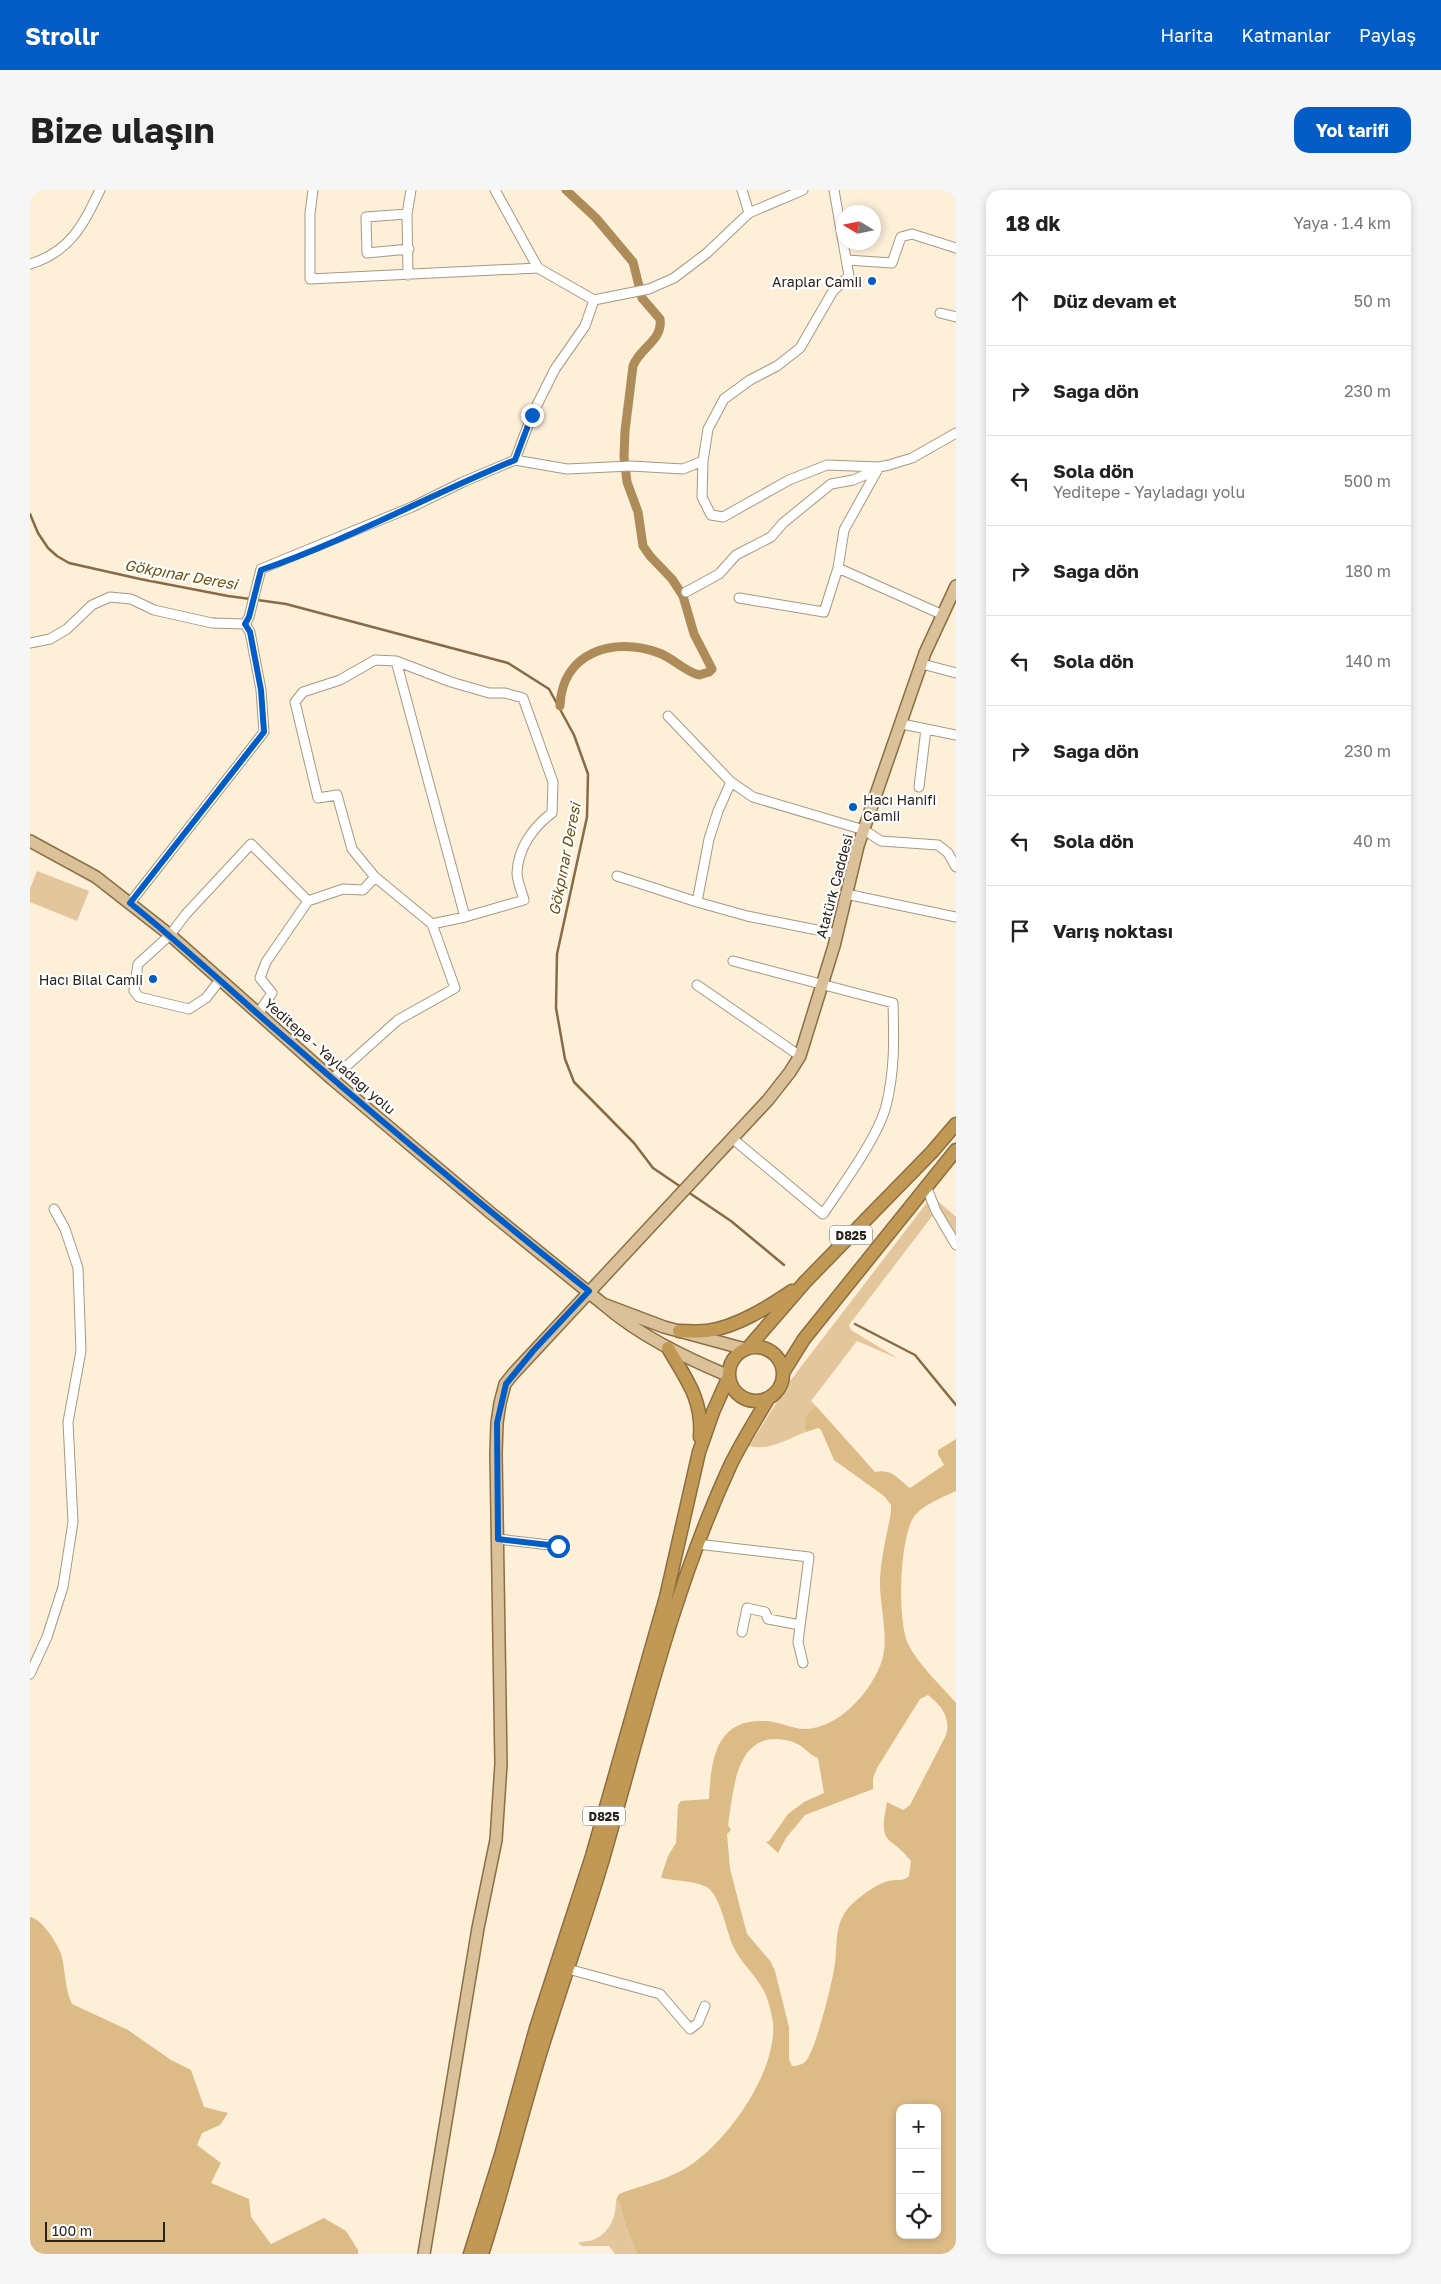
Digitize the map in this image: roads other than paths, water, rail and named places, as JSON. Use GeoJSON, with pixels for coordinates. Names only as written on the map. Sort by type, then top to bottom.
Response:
{"type":"FeatureCollection","features":[{"type":"Feature","properties":{"kind":"highway","name":"D825"},"geometry":{"type":"LineString","coordinates":[[746,1349],[805,1282],[932,1152],[956,1124]]}},
{"type":"Feature","properties":{"kind":"highway","name":"D825"},"geometry":{"type":"LineString","coordinates":[[784,1372],[804,1339],[956,1150]]}},
{"type":"Feature","properties":{"kind":"highway"},"geometry":{"type":"LineString","coordinates":[[680,1331],[707,1331],[726,1326],[769,1307],[805,1282]]}},
{"type":"Feature","properties":{"kind":"highway"},"geometry":{"type":"LineString","coordinates":[[756,1347],[771,1351],[782,1363],[784,1372],[780,1388],[768,1399],[754,1402],[741,1397],[732,1386],[729,1376],[731,1364],[735,1357],[746,1349],[756,1347]]}},
{"type":"Feature","properties":{"kind":"highway"},"geometry":{"type":"LineString","coordinates":[[668,1348],[695,1395],[701,1425],[700,1452]]}},
{"type":"Feature","properties":{"kind":"highway","name":"D825"},"geometry":{"type":"LineString","coordinates":[[470,2254],[499,2163],[536,2028],[595,1847],[666,1597],[700,1452],[713,1412],[729,1376]]}},
{"type":"Feature","properties":{"kind":"highway","name":"D825"},"geometry":{"type":"LineString","coordinates":[[482,2254],[509,2167],[546,2032],[602,1860],[666,1633],[697,1544],[732,1464],[768,1399]]}},
{"type":"Feature","properties":{"kind":"main road","name":"Atatürk Caddesi"},"geometry":{"type":"LineString","coordinates":[[424,2254],[478,1928],[498,1821],[502,1764],[498,1649],[497,1423],[506,1384],[533,1351],[733,1139],[780,1086],[800,1056],[837,934],[858,846],[922,664],[956,586]]}},
{"type":"Feature","properties":{"kind":"main road","name":"Yeditepe - Yayladağı yolu"},"geometry":{"type":"LineString","coordinates":[[30,841],[96,877],[170,935],[332,1079],[492,1214],[589,1291],[627,1324],[668,1348],[729,1376]]}},
{"type":"Feature","properties":{"kind":"main road","name":"Yeditepe - Yayladağı yolu"},"geometry":{"type":"LineString","coordinates":[[603,1304],[680,1331],[746,1349]]}},
{"type":"Feature","properties":{"kind":"street"},"geometry":{"type":"LineString","coordinates":[[30,264],[45,260],[66,246],[89,214],[100,190]]}},
{"type":"Feature","properties":{"kind":"street"},"geometry":{"type":"LineString","coordinates":[[313,190],[310,213],[310,279],[325,276],[408,275],[538,268]]}},
{"type":"Feature","properties":{"kind":"street"},"geometry":{"type":"LineString","coordinates":[[408,275],[407,214],[411,190]]}},
{"type":"Feature","properties":{"kind":"street"},"geometry":{"type":"LineString","coordinates":[[495,190],[538,268],[594,300],[649,289],[674,278],[707,253],[749,213],[803,190]]}},
{"type":"Feature","properties":{"kind":"street"},"geometry":{"type":"LineString","coordinates":[[742,190],[749,213]]}},
{"type":"Feature","properties":{"kind":"street"},"geometry":{"type":"LineString","coordinates":[[834,190],[839,227],[850,272],[849,276],[833,291],[800,348],[777,366],[750,380],[724,399],[708,429],[703,461],[702,497],[711,515],[723,517],[789,480],[827,465],[878,469]]}},
{"type":"Feature","properties":{"kind":"street"},"geometry":{"type":"LineString","coordinates":[[407,214],[366,217],[366,253],[409,249]]}},
{"type":"Feature","properties":{"kind":"street"},"geometry":{"type":"LineString","coordinates":[[847,260],[892,263],[901,237],[912,234],[956,248]]}},
{"type":"Feature","properties":{"kind":"street"},"geometry":{"type":"LineString","coordinates":[[515,460],[540,400],[555,370],[585,326],[594,300]]}},
{"type":"Feature","properties":{"kind":"street"},"geometry":{"type":"LineString","coordinates":[[940,313],[956,317]]}},
{"type":"Feature","properties":{"kind":"street"},"geometry":{"type":"LineString","coordinates":[[686,592],[719,574],[736,555],[771,536],[783,523],[831,484],[853,480],[878,469],[912,458],[956,433]]}},
{"type":"Feature","properties":{"kind":"street"},"geometry":{"type":"LineString","coordinates":[[130,903],[264,732],[261,690],[247,620],[261,570],[412,507],[463,482],[515,460],[567,469],[631,466],[683,469],[703,461]]}},
{"type":"Feature","properties":{"kind":"street"},"geometry":{"type":"LineString","coordinates":[[739,598],[824,612],[838,568],[844,530],[878,469]]}},
{"type":"Feature","properties":{"kind":"street"},"geometry":{"type":"LineString","coordinates":[[838,568],[942,615]]}},
{"type":"Feature","properties":{"kind":"street"},"geometry":{"type":"LineString","coordinates":[[30,643],[50,639],[67,629],[92,605],[110,596],[131,599],[154,610],[212,623],[247,620]]}},
{"type":"Feature","properties":{"kind":"street"},"geometry":{"type":"LineString","coordinates":[[332,1079],[398,1020],[455,988],[432,924],[375,877],[352,849],[336,795],[318,798],[295,702],[303,692],[340,680],[375,660],[396,661],[451,682],[489,693],[505,693],[523,698],[553,782],[552,813],[540,822],[523,847],[517,874],[524,900],[465,918],[432,924]]}},
{"type":"Feature","properties":{"kind":"street"},"geometry":{"type":"LineString","coordinates":[[396,661],[465,918]]}},
{"type":"Feature","properties":{"kind":"street"},"geometry":{"type":"LineString","coordinates":[[922,664],[956,673]]}},
{"type":"Feature","properties":{"kind":"street"},"geometry":{"type":"LineString","coordinates":[[668,716],[732,782],[753,797],[864,830],[882,841],[938,845],[948,853],[956,867]]}},
{"type":"Feature","properties":{"kind":"street"},"geometry":{"type":"LineString","coordinates":[[902,724],[956,735]]}},
{"type":"Feature","properties":{"kind":"street"},"geometry":{"type":"LineString","coordinates":[[919,786],[926,729]]}},
{"type":"Feature","properties":{"kind":"street"},"geometry":{"type":"LineString","coordinates":[[697,902],[709,839],[718,811],[732,782]]}},
{"type":"Feature","properties":{"kind":"street"},"geometry":{"type":"LineString","coordinates":[[220,980],[206,998],[189,1009],[139,997],[134,991],[138,964],[170,935],[186,914],[251,844],[308,901]]}},
{"type":"Feature","properties":{"kind":"street"},"geometry":{"type":"LineString","coordinates":[[617,876],[747,916],[837,934]]}},
{"type":"Feature","properties":{"kind":"street"},"geometry":{"type":"LineString","coordinates":[[260,1016],[261,1009],[272,993],[260,978],[266,962],[308,901],[342,889],[363,890],[375,877]]}},
{"type":"Feature","properties":{"kind":"street"},"geometry":{"type":"LineString","coordinates":[[846,894],[956,917]]}},
{"type":"Feature","properties":{"kind":"street"},"geometry":{"type":"LineString","coordinates":[[733,961],[893,1003],[895,1056],[886,1107],[874,1133],[823,1214],[733,1139]]}},
{"type":"Feature","properties":{"kind":"street"},"geometry":{"type":"LineString","coordinates":[[696,985],[800,1056]]}},
{"type":"Feature","properties":{"kind":"street"},"geometry":{"type":"LineString","coordinates":[[926,1186],[936,1211],[956,1245]]}},
{"type":"Feature","properties":{"kind":"street"},"geometry":{"type":"LineString","coordinates":[[30,1674],[47,1637],[63,1587],[73,1522],[68,1422],[81,1350],[78,1268],[65,1229],[54,1209]]}},
{"type":"Feature","properties":{"kind":"street"},"geometry":{"type":"LineString","coordinates":[[498,1539],[558,1546]]}},
{"type":"Feature","properties":{"kind":"street"},"geometry":{"type":"LineString","coordinates":[[697,1544],[809,1557],[798,1649],[803,1664]]}},
{"type":"Feature","properties":{"kind":"street"},"geometry":{"type":"LineString","coordinates":[[742,1632],[747,1608],[765,1612],[768,1619],[800,1624]]}},
{"type":"Feature","properties":{"kind":"street"},"geometry":{"type":"LineString","coordinates":[[568,1969],[660,1994],[690,2029],[698,2023],[705,2006]]}},
{"type":"Feature","properties":{"kind":"waterway"},"geometry":{"type":"LineString","coordinates":[[560,706],[563,688],[570,673],[580,661],[593,653],[608,648],[642,648],[659,653],[688,671],[699,675],[712,669],[694,634],[683,596],[672,579],[643,546],[638,512],[627,482],[624,457],[625,431],[633,366],[636,359],[655,339],[660,327],[660,319],[642,298],[633,262],[596,218],[566,190]]}},
{"type":"Feature","properties":{"kind":"waterway","name":"Gökpınar Deresi"},"geometry":{"type":"LineString","coordinates":[[30,514],[38,533],[48,548],[69,563],[228,596],[286,604],[508,663],[549,689],[574,735],[588,774],[587,817],[557,954],[556,1008],[565,1059],[574,1082],[634,1143],[653,1168],[681,1187]]}},
{"type":"Feature","properties":{"kind":"waterway","name":"Gökpınar Deresi"},"geometry":{"type":"LineString","coordinates":[[688,1192],[731,1221],[784,1265]]}},
{"type":"Feature","properties":{"kind":"waterway","name":"Gökpınar Deresi"},"geometry":{"type":"LineString","coordinates":[[855,1324],[915,1355],[956,1405]]}},
{"type":"Feature","properties":{"kind":"place","name":"Araplar Camii"},"geometry":{"type":"Point","coordinates":[872,281]}},
{"type":"Feature","properties":{"kind":"place","name":"Hacı Hanifi Camii"},"geometry":{"type":"Point","coordinates":[853,807]}},
{"type":"Feature","properties":{"kind":"place","name":"Hacı Bilal Camii"},"geometry":{"type":"Point","coordinates":[153,979]}}]}
